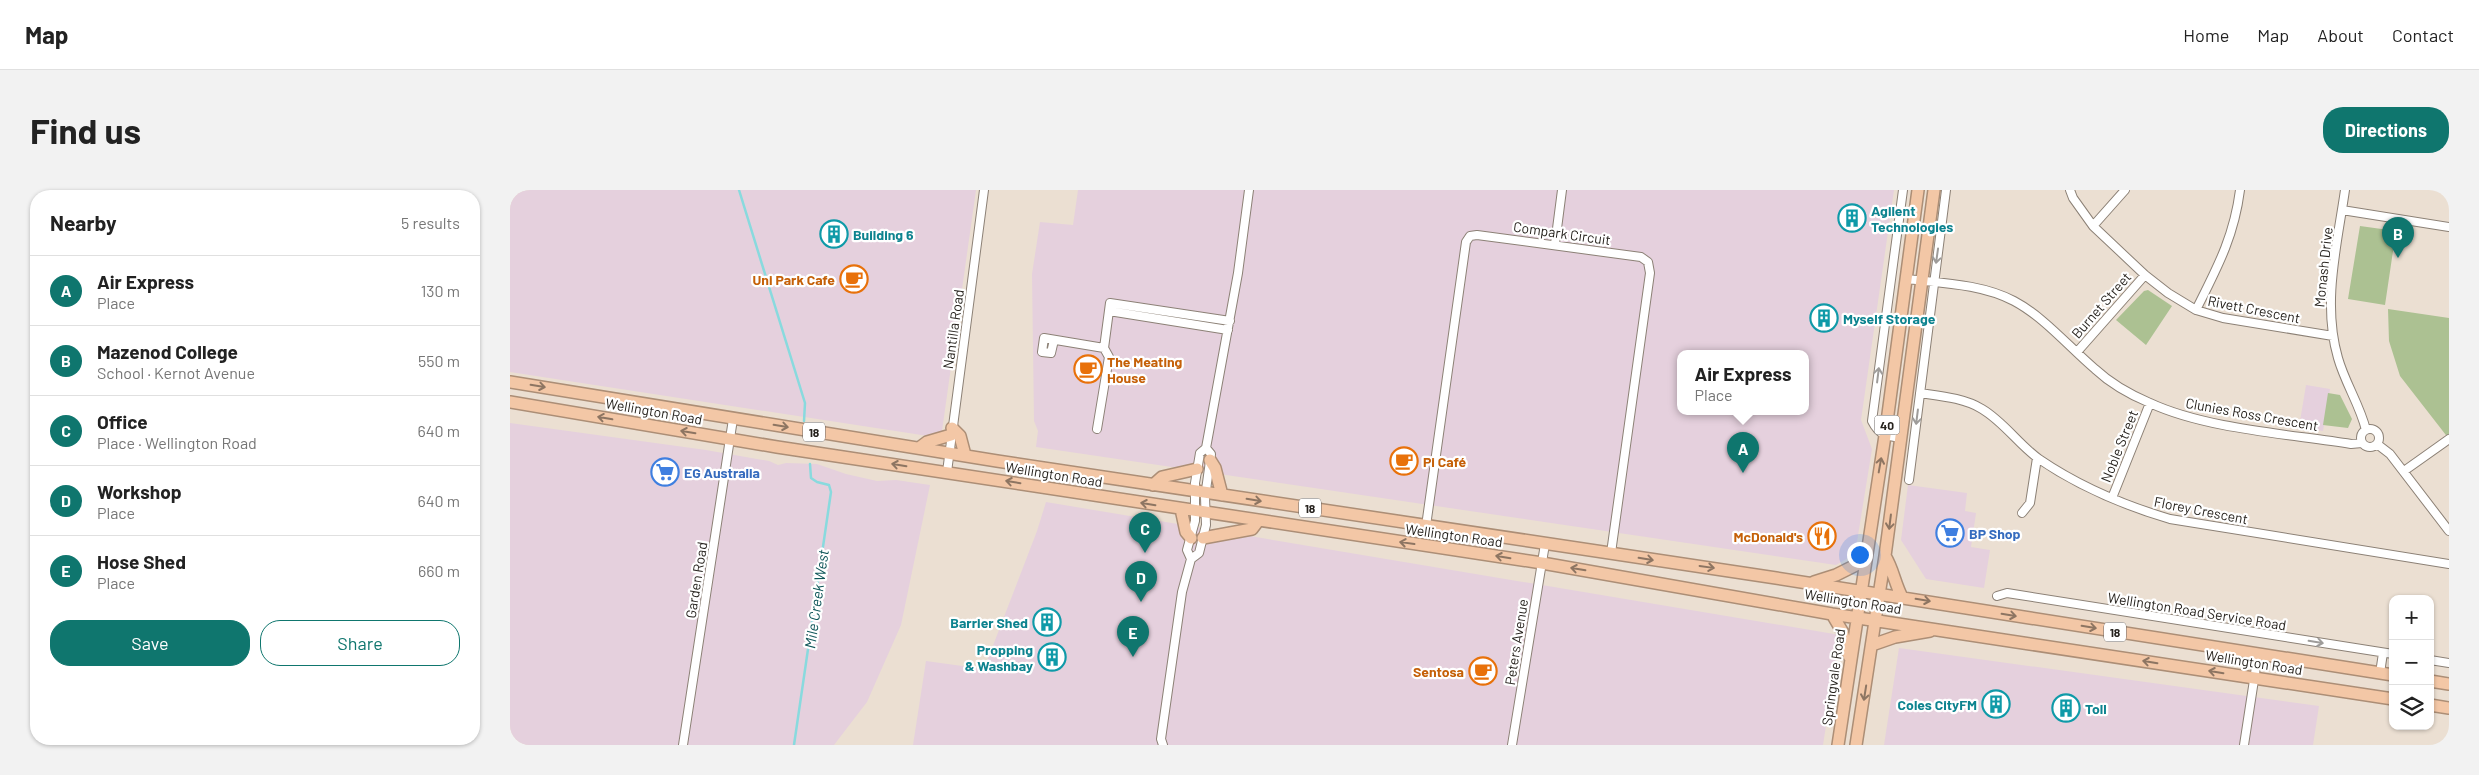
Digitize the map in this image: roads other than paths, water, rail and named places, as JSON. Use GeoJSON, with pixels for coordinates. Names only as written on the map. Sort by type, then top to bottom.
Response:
{"type":"FeatureCollection","features":[{"type":"Feature","properties":{"kind":"highway","name":"Springvale Road"},"geometry":{"type":"LineString","coordinates":[[1838,745],[1864,561],[1885,436],[1918,190]]}},
{"type":"Feature","properties":{"kind":"highway","name":"40"},"geometry":{"type":"LineString","coordinates":[[1856,745],[1880,594],[1934,190]]}},
{"type":"Feature","properties":{"kind":"highway","name":"Wellington Road"},"geometry":{"type":"LineString","coordinates":[[510,382],[1154,485],[1902,597],[2389,674]]}},
{"type":"Feature","properties":{"kind":"highway"},"geometry":{"type":"LineString","coordinates":[[564,411],[567,391]]}},
{"type":"Feature","properties":{"kind":"highway","name":"Wellington Road"},"geometry":{"type":"LineString","coordinates":[[510,402],[730,439],[1542,563],[1832,614],[2389,698]]}},
{"type":"Feature","properties":{"kind":"highway"},"geometry":{"type":"LineString","coordinates":[[919,448],[927,442],[952,431],[960,436],[965,455]]}},
{"type":"Feature","properties":{"kind":"highway"},"geometry":{"type":"LineString","coordinates":[[1210,460],[1215,468],[1222,495]]}},
{"type":"Feature","properties":{"kind":"highway"},"geometry":{"type":"LineString","coordinates":[[1154,485],[1162,477],[1197,469]]}},
{"type":"Feature","properties":{"kind":"highway"},"geometry":{"type":"LineString","coordinates":[[1181,509],[1186,532],[1191,538]]}},
{"type":"Feature","properties":{"kind":"highway"},"geometry":{"type":"LineString","coordinates":[[1203,538],[1252,529],[1258,521]]}},
{"type":"Feature","properties":{"kind":"highway"},"geometry":{"type":"LineString","coordinates":[[1885,556],[1891,565],[1894,580],[1902,597]]}},
{"type":"Feature","properties":{"kind":"highway"},"geometry":{"type":"LineString","coordinates":[[1810,583],[1836,575],[1864,561]]}},
{"type":"Feature","properties":{"kind":"highway"},"geometry":{"type":"LineString","coordinates":[[1832,614],[1842,631],[1850,660]]}},
{"type":"Feature","properties":{"kind":"highway"},"geometry":{"type":"LineString","coordinates":[[1872,645],[1895,637],[1939,629]]}},
{"type":"Feature","properties":{"kind":"highway"},"geometry":{"type":"LineString","coordinates":[[2434,682],[2449,684]]}},
{"type":"Feature","properties":{"kind":"highway"},"geometry":{"type":"LineString","coordinates":[[2446,707],[2449,718]]}},
{"type":"Feature","properties":{"kind":"street","name":"Nantilla Road"},"geometry":{"type":"LineString","coordinates":[[947,472],[984,190]]}},
{"type":"Feature","properties":{"kind":"street"},"geometry":{"type":"LineString","coordinates":[[1191,560],[1199,553],[1203,538],[1197,469],[1200,453],[1206,448],[1230,322],[1249,190]]}},
{"type":"Feature","properties":{"kind":"street"},"geometry":{"type":"LineString","coordinates":[[1555,244],[1562,190]]}},
{"type":"Feature","properties":{"kind":"street"},"geometry":{"type":"LineString","coordinates":[[1900,438],[1885,436],[1877,431],[1873,416],[1903,190]]}},
{"type":"Feature","properties":{"kind":"street"},"geometry":{"type":"LineString","coordinates":[[1909,480],[1946,190]]}},
{"type":"Feature","properties":{"kind":"street","name":"Rivett Crescent"},"geometry":{"type":"LineString","coordinates":[[2070,190],[2073,198],[2093,226],[2144,275],[2168,293],[2196,310],[2223,318],[2334,336]]}},
{"type":"Feature","properties":{"kind":"street"},"geometry":{"type":"LineString","coordinates":[[2093,226],[2125,190]]}},
{"type":"Feature","properties":{"kind":"street"},"geometry":{"type":"LineString","coordinates":[[2196,310],[2231,236],[2237,218],[2240,190]]}},
{"type":"Feature","properties":{"kind":"street","name":"Monash Drive"},"geometry":{"type":"LineString","coordinates":[[2346,190],[2331,287],[2334,336],[2344,377],[2366,430]]}},
{"type":"Feature","properties":{"kind":"street"},"geometry":{"type":"LineString","coordinates":[[2342,210],[2449,227]]}},
{"type":"Feature","properties":{"kind":"street","name":"Compark Circuit"},"geometry":{"type":"LineString","coordinates":[[1426,526],[1466,242],[1470,236],[1477,235],[1555,244],[1641,257],[1648,262],[1650,273],[1611,553]]}},
{"type":"Feature","properties":{"kind":"street","name":"Burnet Street"},"geometry":{"type":"LineString","coordinates":[[2077,352],[2144,275]]}},
{"type":"Feature","properties":{"kind":"street","name":"Clunies Ross Crescent"},"geometry":{"type":"LineString","coordinates":[[1906,278],[1976,288],[2013,300],[2077,352],[2096,371],[2150,403],[2207,422],[2351,444],[2362,443]]}},
{"type":"Feature","properties":{"kind":"street"},"geometry":{"type":"LineString","coordinates":[[1097,430],[1109,356],[1104,348],[1110,302],[1230,322]]}},
{"type":"Feature","properties":{"kind":"street"},"geometry":{"type":"LineString","coordinates":[[1109,311],[1228,330]]}},
{"type":"Feature","properties":{"kind":"street"},"geometry":{"type":"LineString","coordinates":[[1054,340],[1104,348]]}},
{"type":"Feature","properties":{"kind":"street","name":"Florey Crescent"},"geometry":{"type":"LineString","coordinates":[[1920,393],[1951,398],[1982,408],[2037,458],[2094,492],[2170,520],[2449,564]]}},
{"type":"Feature","properties":{"kind":"street","name":"Noble Street"},"geometry":{"type":"LineString","coordinates":[[2112,498],[2150,403]]}},
{"type":"Feature","properties":{"kind":"street","name":"Garden Road"},"geometry":{"type":"LineString","coordinates":[[683,745],[733,419]]}},
{"type":"Feature","properties":{"kind":"street"},"geometry":{"type":"LineString","coordinates":[[2366,430],[2373,430],[2378,433],[2377,444],[2369,448],[2362,443],[2362,434],[2366,430]]}},
{"type":"Feature","properties":{"kind":"street"},"geometry":{"type":"LineString","coordinates":[[2404,471],[2449,439]]}},
{"type":"Feature","properties":{"kind":"street"},"geometry":{"type":"LineString","coordinates":[[2377,444],[2390,454],[2449,531]]}},
{"type":"Feature","properties":{"kind":"street"},"geometry":{"type":"LineString","coordinates":[[1200,492],[1211,454],[1206,448]]}},
{"type":"Feature","properties":{"kind":"street"},"geometry":{"type":"LineString","coordinates":[[2022,512],[2030,504],[2037,458]]}},
{"type":"Feature","properties":{"kind":"street"},"geometry":{"type":"LineString","coordinates":[[1896,474],[1910,466]]}},
{"type":"Feature","properties":{"kind":"street"},"geometry":{"type":"LineString","coordinates":[[1163,745],[1161,739],[1176,623],[1191,560],[1187,550],[1201,512]]}},
{"type":"Feature","properties":{"kind":"street","name":"Peters Avenue"},"geometry":{"type":"LineString","coordinates":[[1512,745],[1545,544]]}},
{"type":"Feature","properties":{"kind":"street","name":"Wellington Road Service Road"},"geometry":{"type":"LineString","coordinates":[[1997,596],[2007,593],[2389,654]]}},
{"type":"Feature","properties":{"kind":"street"},"geometry":{"type":"LineString","coordinates":[[2380,673],[2383,653]]}},
{"type":"Feature","properties":{"kind":"street"},"geometry":{"type":"LineString","coordinates":[[2244,745],[2258,654]]}},
{"type":"Feature","properties":{"kind":"street"},"geometry":{"type":"LineString","coordinates":[[2434,661],[2449,663]]}},
{"type":"Feature","properties":{"kind":"waterway","name":"Mile Creek West"},"geometry":{"type":"LineString","coordinates":[[739,190],[805,403],[804,421]]}},
{"type":"Feature","properties":{"kind":"waterway","name":"Mile Creek West"},"geometry":{"type":"LineString","coordinates":[[794,745],[831,492],[829,485],[817,482],[811,478],[810,464]]}},
{"type":"Feature","properties":{"kind":"place","name":"Agilent Technologies"},"geometry":{"type":"Point","coordinates":[1852,218]}},
{"type":"Feature","properties":{"kind":"place","name":"Building 6"},"geometry":{"type":"Point","coordinates":[834,234]}},
{"type":"Feature","properties":{"kind":"place","name":"Mazenod College"},"geometry":{"type":"Point","coordinates":[2398,258]}},
{"type":"Feature","properties":{"kind":"place","name":"Uni Park Cafe"},"geometry":{"type":"Point","coordinates":[854,279]}},
{"type":"Feature","properties":{"kind":"place","name":"Myself Storage"},"geometry":{"type":"Point","coordinates":[1824,318]}},
{"type":"Feature","properties":{"kind":"place","name":"The Meating House"},"geometry":{"type":"Point","coordinates":[1088,369]}},
{"type":"Feature","properties":{"kind":"place","name":"Pi Café"},"geometry":{"type":"Point","coordinates":[1404,461]}},
{"type":"Feature","properties":{"kind":"place","name":"EG Australia"},"geometry":{"type":"Point","coordinates":[665,472]}},
{"type":"Feature","properties":{"kind":"place","name":"Air Express"},"geometry":{"type":"Point","coordinates":[1743,473]}},
{"type":"Feature","properties":{"kind":"place","name":"BP Shop"},"geometry":{"type":"Point","coordinates":[1950,533]}},
{"type":"Feature","properties":{"kind":"place","name":"McDonald's"},"geometry":{"type":"Point","coordinates":[1822,536]}},
{"type":"Feature","properties":{"kind":"place","name":"Office"},"geometry":{"type":"Point","coordinates":[1145,553]}},
{"type":"Feature","properties":{"kind":"place","name":"Workshop"},"geometry":{"type":"Point","coordinates":[1141,602]}},
{"type":"Feature","properties":{"kind":"place","name":"Barrier Shed"},"geometry":{"type":"Point","coordinates":[1047,622]}},
{"type":"Feature","properties":{"kind":"place","name":"Propping & Washbay"},"geometry":{"type":"Point","coordinates":[1052,657]}},
{"type":"Feature","properties":{"kind":"place","name":"Hose Shed"},"geometry":{"type":"Point","coordinates":[1133,657]}},
{"type":"Feature","properties":{"kind":"place","name":"Sentosa"},"geometry":{"type":"Point","coordinates":[1483,671]}},
{"type":"Feature","properties":{"kind":"place","name":"Coles CityFM"},"geometry":{"type":"Point","coordinates":[1996,704]}},
{"type":"Feature","properties":{"kind":"place","name":"Toll"},"geometry":{"type":"Point","coordinates":[2066,708]}}]}
